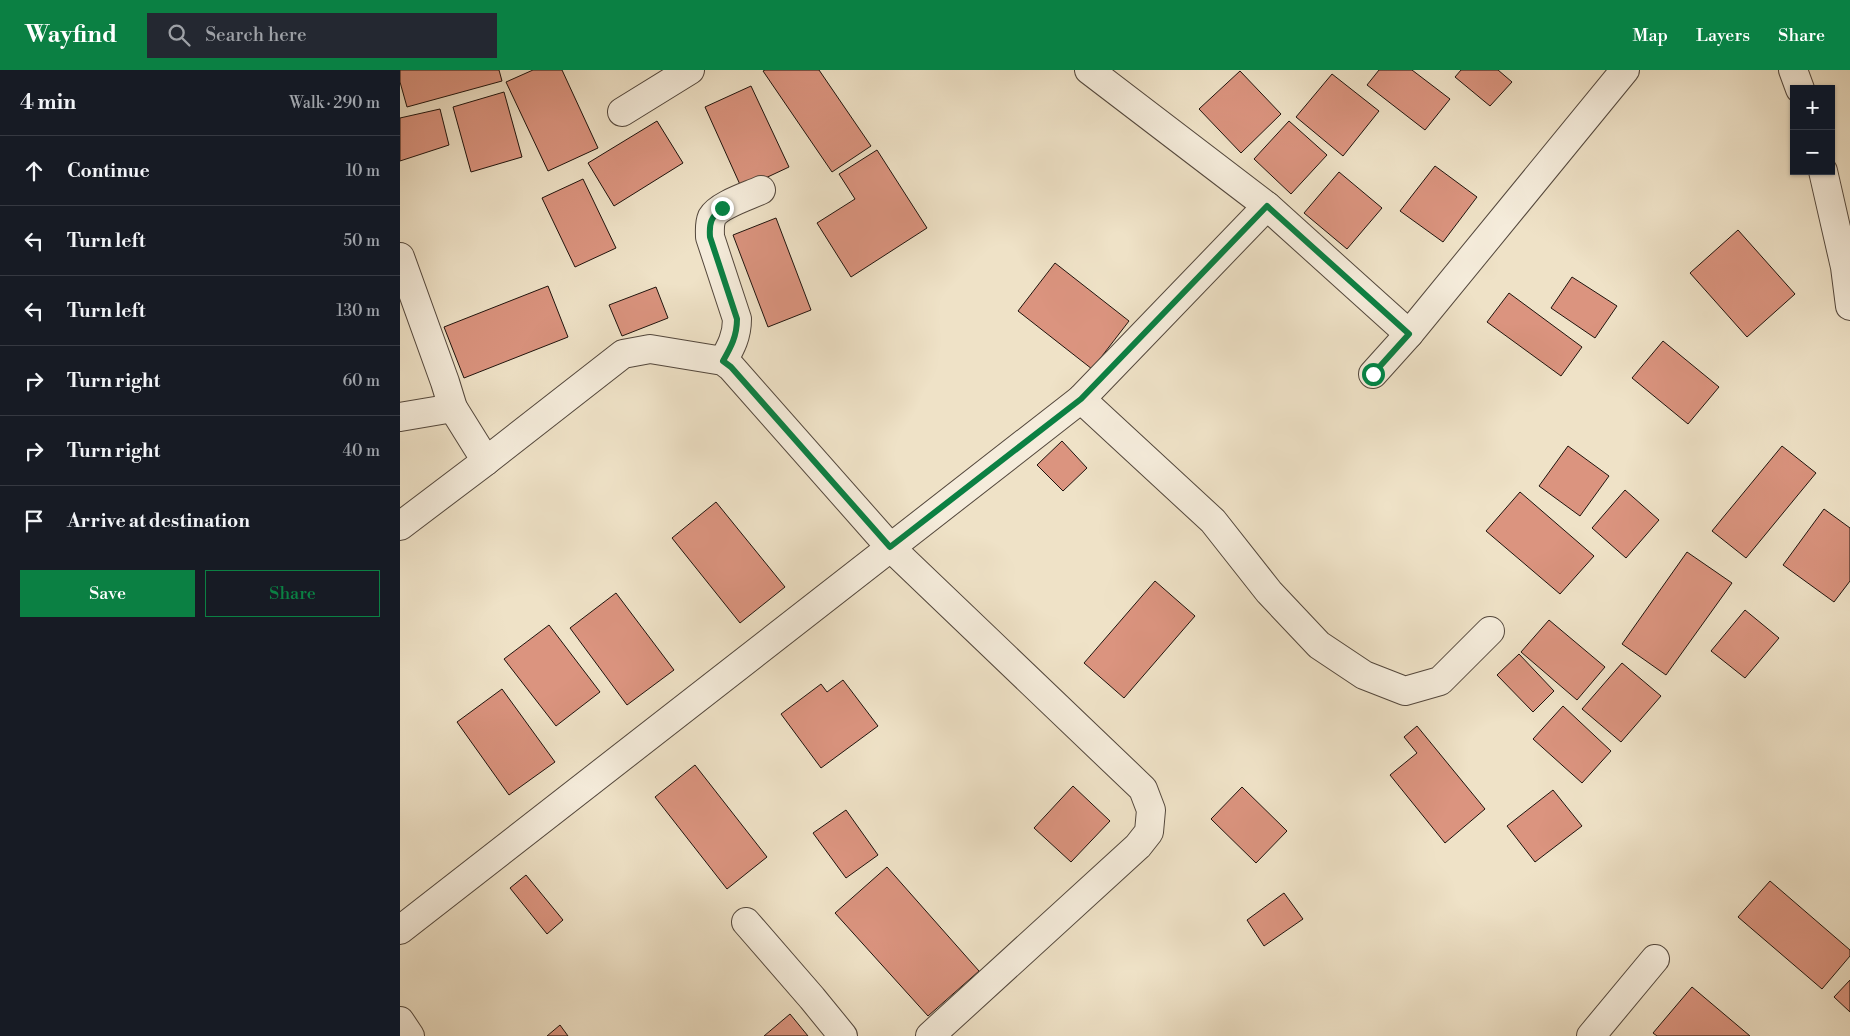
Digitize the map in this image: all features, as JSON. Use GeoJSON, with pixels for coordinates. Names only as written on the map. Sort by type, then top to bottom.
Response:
{"type":"FeatureCollection","features":[{"type":"Feature","properties":{"kind":"street"},"geometry":{"type":"LineString","coordinates":[[622,112],[690,70]]}},
{"type":"Feature","properties":{"kind":"street"},"geometry":{"type":"LineString","coordinates":[[1089,70],[1267,206],[1409,334]]}},
{"type":"Feature","properties":{"kind":"street"},"geometry":{"type":"LineString","coordinates":[[1373,374],[1409,334],[1624,70]]}},
{"type":"Feature","properties":{"kind":"street"},"geometry":{"type":"LineString","coordinates":[[1794,70],[1799,85]]}},
{"type":"Feature","properties":{"kind":"street"},"geometry":{"type":"LineString","coordinates":[[1824,175],[1847,265],[1850,306]]}},
{"type":"Feature","properties":{"kind":"street"},"geometry":{"type":"LineString","coordinates":[[723,361],[735,340],[737,319],[710,237],[710,223],[713,216],[722,208],[761,190]]}},
{"type":"Feature","properties":{"kind":"street"},"geometry":{"type":"LineString","coordinates":[[400,930],[1081,399],[1267,206]]}},
{"type":"Feature","properties":{"kind":"street"},"geometry":{"type":"LineString","coordinates":[[400,257],[453,408],[486,461]]}},
{"type":"Feature","properties":{"kind":"street"},"geometry":{"type":"LineString","coordinates":[[400,526],[623,354],[650,349],[723,361],[731,367],[890,547],[1144,789],[1151,810],[1149,832],[1138,846],[930,1036]]}},
{"type":"Feature","properties":{"kind":"street"},"geometry":{"type":"LineString","coordinates":[[1081,399],[1213,521],[1268,592],[1319,645],[1364,675],[1405,691],[1440,681],[1490,631]]}},
{"type":"Feature","properties":{"kind":"street"},"geometry":{"type":"LineString","coordinates":[[400,417],[453,408]]}},
{"type":"Feature","properties":{"kind":"street"},"geometry":{"type":"LineString","coordinates":[[746,922],[812,998],[842,1036]]}},
{"type":"Feature","properties":{"kind":"street"},"geometry":{"type":"LineString","coordinates":[[1591,1036],[1655,959]]}},
{"type":"Feature","properties":{"kind":"street"},"geometry":{"type":"LineString","coordinates":[[400,1022],[410,1036]]}},
{"type":"Feature","properties":{"kind":"building"},"geometry":{"type":"Polygon","coordinates":[[[400,70],[499,70],[502,81],[407,107],[400,82],[400,70]]]}},
{"type":"Feature","properties":{"kind":"building"},"geometry":{"type":"Polygon","coordinates":[[[533,70],[562,70],[598,148],[548,171],[506,82],[533,70]]]}},
{"type":"Feature","properties":{"kind":"building"},"geometry":{"type":"Polygon","coordinates":[[[819,70],[871,146],[832,172],[763,71],[819,70]]]}},
{"type":"Feature","properties":{"kind":"building"},"geometry":{"type":"Polygon","coordinates":[[[1379,70],[1412,70],[1450,99],[1425,130],[1367,85],[1379,70]]]}},
{"type":"Feature","properties":{"kind":"building"},"geometry":{"type":"Polygon","coordinates":[[[1461,70],[1498,70],[1512,82],[1490,106],[1455,77],[1461,70]]]}},
{"type":"Feature","properties":{"kind":"building"},"geometry":{"type":"Polygon","coordinates":[[[1240,71],[1281,114],[1241,153],[1199,109],[1240,71]]]}},
{"type":"Feature","properties":{"kind":"building"},"geometry":{"type":"Polygon","coordinates":[[[1332,74],[1379,111],[1343,156],[1296,117],[1332,74]]]}},
{"type":"Feature","properties":{"kind":"building"},"geometry":{"type":"Polygon","coordinates":[[[751,86],[789,167],[742,189],[705,107],[751,86]]]}},
{"type":"Feature","properties":{"kind":"building"},"geometry":{"type":"Polygon","coordinates":[[[504,92],[522,157],[471,172],[453,107],[504,92]]]}},
{"type":"Feature","properties":{"kind":"building"},"geometry":{"type":"Polygon","coordinates":[[[440,109],[449,145],[400,161],[400,118],[440,109]]]}},
{"type":"Feature","properties":{"kind":"building"},"geometry":{"type":"Polygon","coordinates":[[[657,121],[683,163],[614,206],[588,163],[657,121]]]}},
{"type":"Feature","properties":{"kind":"building"},"geometry":{"type":"Polygon","coordinates":[[[1289,121],[1327,155],[1291,194],[1254,159],[1289,121]]]}},
{"type":"Feature","properties":{"kind":"building"},"geometry":{"type":"Polygon","coordinates":[[[877,150],[927,228],[851,277],[817,223],[855,199],[839,174],[877,150]]]}},
{"type":"Feature","properties":{"kind":"building"},"geometry":{"type":"Polygon","coordinates":[[[1435,166],[1477,197],[1443,242],[1400,211],[1435,166]]]}},
{"type":"Feature","properties":{"kind":"building"},"geometry":{"type":"Polygon","coordinates":[[[1339,172],[1382,208],[1347,249],[1304,213],[1339,172]]]}},
{"type":"Feature","properties":{"kind":"building"},"geometry":{"type":"Polygon","coordinates":[[[583,179],[616,248],[575,267],[542,198],[583,179]]]}},
{"type":"Feature","properties":{"kind":"building"},"geometry":{"type":"Polygon","coordinates":[[[776,218],[811,310],[768,327],[733,235],[776,218]]]}},
{"type":"Feature","properties":{"kind":"building"},"geometry":{"type":"Polygon","coordinates":[[[1738,230],[1795,294],[1747,337],[1690,273],[1738,230]]]}},
{"type":"Feature","properties":{"kind":"building"},"geometry":{"type":"Polygon","coordinates":[[[1055,263],[1129,321],[1092,369],[1018,311],[1055,263]]]}},
{"type":"Feature","properties":{"kind":"building"},"geometry":{"type":"Polygon","coordinates":[[[1572,277],[1617,306],[1595,338],[1551,308],[1572,277]]]}},
{"type":"Feature","properties":{"kind":"building"},"geometry":{"type":"Polygon","coordinates":[[[548,286],[568,337],[464,378],[444,327],[548,286]]]}},
{"type":"Feature","properties":{"kind":"building"},"geometry":{"type":"Polygon","coordinates":[[[656,287],[668,318],[622,336],[609,305],[656,287]]]}},
{"type":"Feature","properties":{"kind":"building"},"geometry":{"type":"Polygon","coordinates":[[[1509,293],[1582,347],[1561,376],[1487,322],[1509,293]]]}},
{"type":"Feature","properties":{"kind":"building"},"geometry":{"type":"Polygon","coordinates":[[[1663,341],[1719,387],[1688,424],[1632,378],[1663,341]]]}},
{"type":"Feature","properties":{"kind":"building"},"geometry":{"type":"Polygon","coordinates":[[[1062,441],[1087,468],[1063,491],[1037,465],[1062,441]]]}},
{"type":"Feature","properties":{"kind":"building"},"geometry":{"type":"Polygon","coordinates":[[[1568,446],[1609,476],[1580,516],[1539,486],[1568,446]]]}},
{"type":"Feature","properties":{"kind":"building"},"geometry":{"type":"Polygon","coordinates":[[[1782,446],[1816,473],[1746,558],[1712,531],[1782,446]]]}},
{"type":"Feature","properties":{"kind":"building"},"geometry":{"type":"Polygon","coordinates":[[[1625,490],[1659,520],[1626,558],[1592,528],[1625,490]]]}},
{"type":"Feature","properties":{"kind":"building"},"geometry":{"type":"Polygon","coordinates":[[[1520,492],[1594,556],[1560,594],[1486,531],[1520,492]]]}},
{"type":"Feature","properties":{"kind":"building"},"geometry":{"type":"Polygon","coordinates":[[[716,502],[785,587],[740,623],[672,538],[716,502]]]}},
{"type":"Feature","properties":{"kind":"building"},"geometry":{"type":"Polygon","coordinates":[[[1824,509],[1850,528],[1850,581],[1834,602],[1783,565],[1824,509]]]}},
{"type":"Feature","properties":{"kind":"building"},"geometry":{"type":"Polygon","coordinates":[[[1687,552],[1732,583],[1666,675],[1622,644],[1687,552]]]}},
{"type":"Feature","properties":{"kind":"building"},"geometry":{"type":"Polygon","coordinates":[[[1155,581],[1195,616],[1124,698],[1084,663],[1155,581]]]}},
{"type":"Feature","properties":{"kind":"building"},"geometry":{"type":"Polygon","coordinates":[[[616,593],[674,670],[627,705],[570,628],[616,593]]]}},
{"type":"Feature","properties":{"kind":"building"},"geometry":{"type":"Polygon","coordinates":[[[1745,610],[1779,638],[1745,678],[1711,651],[1745,610]]]}},
{"type":"Feature","properties":{"kind":"building"},"geometry":{"type":"Polygon","coordinates":[[[1549,620],[1605,667],[1577,700],[1521,652],[1549,620]]]}},
{"type":"Feature","properties":{"kind":"building"},"geometry":{"type":"Polygon","coordinates":[[[549,625],[600,692],[556,726],[504,659],[549,625]]]}},
{"type":"Feature","properties":{"kind":"building"},"geometry":{"type":"Polygon","coordinates":[[[1519,654],[1554,691],[1533,712],[1497,675],[1519,654]]]}},
{"type":"Feature","properties":{"kind":"building"},"geometry":{"type":"Polygon","coordinates":[[[1622,663],[1661,696],[1621,742],[1582,709],[1622,663]]]}},
{"type":"Feature","properties":{"kind":"building"},"geometry":{"type":"Polygon","coordinates":[[[843,680],[878,726],[821,768],[781,714],[821,684],[827,692],[843,680]]]}},
{"type":"Feature","properties":{"kind":"building"},"geometry":{"type":"Polygon","coordinates":[[[502,689],[555,762],[509,795],[457,722],[502,689]]]}},
{"type":"Feature","properties":{"kind":"building"},"geometry":{"type":"Polygon","coordinates":[[[1563,706],[1611,751],[1582,783],[1533,739],[1563,706]]]}},
{"type":"Feature","properties":{"kind":"building"},"geometry":{"type":"Polygon","coordinates":[[[1417,726],[1485,809],[1445,843],[1390,775],[1417,753],[1404,737],[1417,726]]]}},
{"type":"Feature","properties":{"kind":"building"},"geometry":{"type":"Polygon","coordinates":[[[695,765],[767,857],[727,889],[655,797],[695,765]]]}},
{"type":"Feature","properties":{"kind":"building"},"geometry":{"type":"Polygon","coordinates":[[[1073,786],[1110,821],[1071,862],[1034,828],[1073,786]]]}},
{"type":"Feature","properties":{"kind":"building"},"geometry":{"type":"Polygon","coordinates":[[[1242,787],[1287,831],[1256,863],[1211,819],[1242,787]]]}},
{"type":"Feature","properties":{"kind":"building"},"geometry":{"type":"Polygon","coordinates":[[[1553,790],[1582,826],[1535,862],[1507,826],[1553,790]]]}},
{"type":"Feature","properties":{"kind":"building"},"geometry":{"type":"Polygon","coordinates":[[[846,810],[878,855],[846,878],[813,833],[846,810]]]}},
{"type":"Feature","properties":{"kind":"building"},"geometry":{"type":"Polygon","coordinates":[[[887,867],[979,971],[928,1016],[835,913],[887,867]]]}},
{"type":"Feature","properties":{"kind":"building"},"geometry":{"type":"Polygon","coordinates":[[[526,875],[563,920],[547,934],[510,888],[526,875]]]}},
{"type":"Feature","properties":{"kind":"building"},"geometry":{"type":"Polygon","coordinates":[[[1770,881],[1850,950],[1850,956],[1822,989],[1738,917],[1770,881]]]}},
{"type":"Feature","properties":{"kind":"building"},"geometry":{"type":"Polygon","coordinates":[[[1284,893],[1303,919],[1264,946],[1247,920],[1284,893]]]}},
{"type":"Feature","properties":{"kind":"building"},"geometry":{"type":"Polygon","coordinates":[[[1850,980],[1850,1012],[1834,997],[1850,980]]]}},
{"type":"Feature","properties":{"kind":"building"},"geometry":{"type":"Polygon","coordinates":[[[1692,987],[1750,1036],[1657,1036],[1653,1033],[1692,987]]]}},
{"type":"Feature","properties":{"kind":"building"},"geometry":{"type":"Polygon","coordinates":[[[790,1014],[808,1036],[764,1036],[790,1014]]]}},
{"type":"Feature","properties":{"kind":"building"},"geometry":{"type":"Polygon","coordinates":[[[560,1025],[568,1036],[547,1036],[560,1025]]]}},
{"type":"Feature","properties":{"kind":"route"},"geometry":{"type":"LineString","coordinates":[[722,208],[713,216],[710,223],[710,237],[737,319],[735,340],[723,361],[731,367],[890,547],[1081,399],[1267,206],[1409,334],[1373,374]]}}]}
